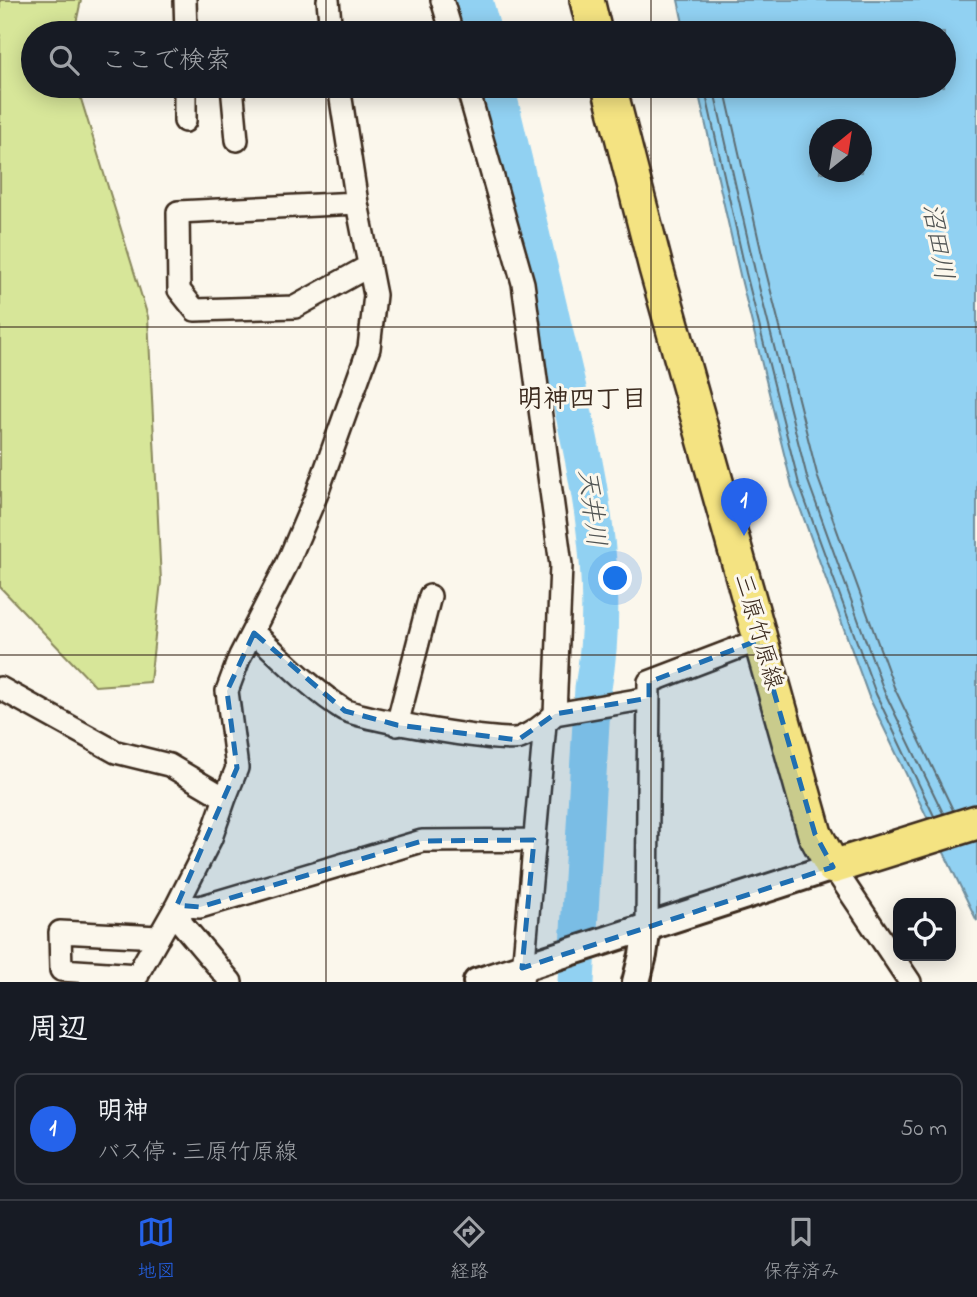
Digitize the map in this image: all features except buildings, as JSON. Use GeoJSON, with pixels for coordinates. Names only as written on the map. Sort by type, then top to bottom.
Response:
{"type":"FeatureCollection","features":[{"type":"Feature","properties":{"kind":"main road"},"geometry":{"type":"LineString","coordinates":[[587,0],[592,21]]}},
{"type":"Feature","properties":{"kind":"main road","name":"三原竹原線"},"geometry":{"type":"LineString","coordinates":[[612,98],[759,640],[815,834],[833,867]]}},
{"type":"Feature","properties":{"kind":"main road"},"geometry":{"type":"LineString","coordinates":[[833,867],[977,822]]}},
{"type":"Feature","properties":{"kind":"street"},"geometry":{"type":"LineString","coordinates":[[185,0],[186,21]]}},
{"type":"Feature","properties":{"kind":"street"},"geometry":{"type":"LineString","coordinates":[[328,0],[330,21]]}},
{"type":"Feature","properties":{"kind":"street"},"geometry":{"type":"LineString","coordinates":[[442,0],[448,21]]}},
{"type":"Feature","properties":{"kind":"street"},"geometry":{"type":"LineString","coordinates":[[185,98],[185,121]]}},
{"type":"Feature","properties":{"kind":"street"},"geometry":{"type":"LineString","coordinates":[[233,98],[237,140]]}},
{"type":"Feature","properties":{"kind":"street"},"geometry":{"type":"LineString","coordinates":[[159,937],[60,932],[61,970],[135,978],[159,937],[177,905],[211,838],[237,768],[227,691],[240,656],[254,633],[316,496],[369,348],[375,295],[341,98]]}},
{"type":"Feature","properties":{"kind":"street"},"geometry":{"type":"LineString","coordinates":[[470,98],[525,296],[561,565],[550,719],[534,839],[522,975]]}},
{"type":"Feature","properties":{"kind":"street"},"geometry":{"type":"LineString","coordinates":[[357,202],[178,212],[179,290],[195,310],[295,307],[369,266]]}},
{"type":"Feature","properties":{"kind":"street"},"geometry":{"type":"LineString","coordinates":[[397,725],[430,596]]}},
{"type":"Feature","properties":{"kind":"street"},"geometry":{"type":"LineString","coordinates":[[254,633],[345,711],[397,725],[518,740],[550,719],[649,698]]}},
{"type":"Feature","properties":{"kind":"street"},"geometry":{"type":"LineString","coordinates":[[636,982],[647,927],[649,682],[759,640]]}},
{"type":"Feature","properties":{"kind":"street"},"geometry":{"type":"LineString","coordinates":[[0,688],[116,752],[169,765],[225,798]]}},
{"type":"Feature","properties":{"kind":"street"},"geometry":{"type":"LineString","coordinates":[[177,905],[200,907],[422,841],[534,839]]}},
{"type":"Feature","properties":{"kind":"street"},"geometry":{"type":"LineString","coordinates":[[477,982],[522,975],[647,927],[833,867],[910,982]]}},
{"type":"Feature","properties":{"kind":"street"},"geometry":{"type":"LineString","coordinates":[[177,905],[182,924],[231,982]]}},
{"type":"Feature","properties":{"kind":"street"},"geometry":{"type":"LineString","coordinates":[[887,947],[881,960],[892,982]]}},
{"type":"Feature","properties":{"kind":"highlighted area"},"geometry":{"type":"Polygon","coordinates":[[[254,633],[345,711],[397,725],[518,740],[555,714],[649,698],[649,682],[759,640],[815,834],[833,867],[522,968],[534,840],[422,841],[200,907],[177,905],[237,768],[227,691],[254,633]]]}},
{"type":"Feature","properties":{"kind":"green space"},"geometry":{"type":"Polygon","coordinates":[[[0,0],[81,0],[77,21],[21,21],[21,98],[81,98],[148,317],[161,581],[150,682],[95,686],[0,587],[0,0]]]}},
{"type":"Feature","properties":{"kind":"water","name":"沼田川"},"geometry":{"type":"Polygon","coordinates":[[[678,0],[977,0],[977,921],[869,697],[792,486],[700,98],[956,98],[956,21],[682,21],[678,0]]]}},
{"type":"Feature","properties":{"kind":"waterway","name":"天井川"},"geometry":{"type":"LineString","coordinates":[[474,0],[480,21]]}},
{"type":"Feature","properties":{"kind":"waterway","name":"天井川"},"geometry":{"type":"LineString","coordinates":[[499,98],[576,424],[598,556],[599,644],[593,688],[576,982]]}},
{"type":"Feature","properties":{"kind":"place","name":"明神"},"geometry":{"type":"Point","coordinates":[744,536]}},
{"type":"Feature","properties":{"kind":"district","name":"明神四丁目"},"geometry":{"type":"Point","coordinates":[582,401]}}]}
